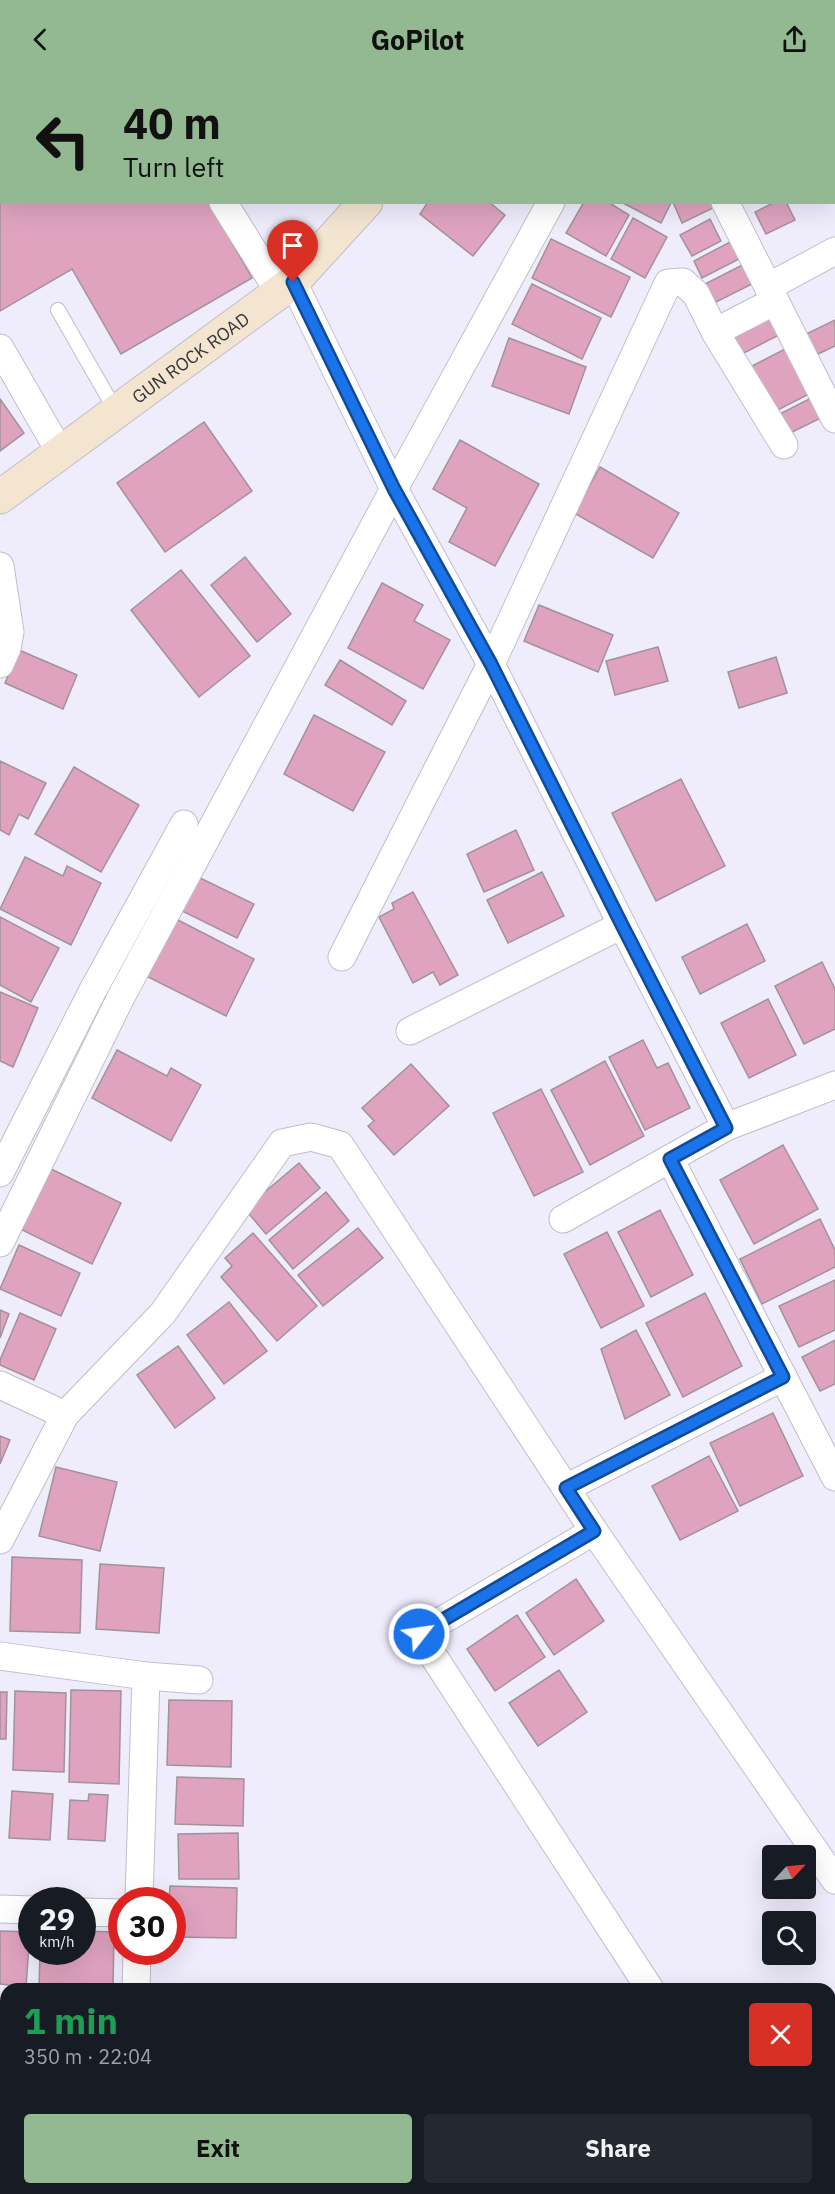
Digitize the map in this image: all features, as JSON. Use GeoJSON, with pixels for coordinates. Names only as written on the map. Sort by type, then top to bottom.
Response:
{"type":"FeatureCollection","features":[{"type":"Feature","properties":{"kind":"main road","name":"GUN ROCK ROAD"},"geometry":{"type":"LineString","coordinates":[[0,497],[286,287],[356,206]]}},
{"type":"Feature","properties":{"kind":"street"},"geometry":{"type":"LineString","coordinates":[[224,204],[286,287],[491,664],[726,1128]]}},
{"type":"Feature","properties":{"kind":"street"},"geometry":{"type":"LineString","coordinates":[[0,1243],[121,997],[550,204]]}},
{"type":"Feature","properties":{"kind":"street"},"geometry":{"type":"LineString","coordinates":[[726,204],[835,419]]}},
{"type":"Feature","properties":{"kind":"street"},"geometry":{"type":"LineString","coordinates":[[715,332],[835,251]]}},
{"type":"Feature","properties":{"kind":"street"},"geometry":{"type":"LineString","coordinates":[[342,957],[491,664],[668,283],[683,282],[696,294],[715,332],[784,445]]}},
{"type":"Feature","properties":{"kind":"street"},"geometry":{"type":"LineString","coordinates":[[0,348],[61,454]]}},
{"type":"Feature","properties":{"kind":"street"},"geometry":{"type":"LineString","coordinates":[[0,566],[10,632],[7,648],[0,664]]}},
{"type":"Feature","properties":{"kind":"street"},"geometry":{"type":"LineString","coordinates":[[0,1173],[93,990],[184,824]]}},
{"type":"Feature","properties":{"kind":"street"},"geometry":{"type":"LineString","coordinates":[[410,1031],[622,925]]}},
{"type":"Feature","properties":{"kind":"street"},"geometry":{"type":"LineString","coordinates":[[563,1219],[726,1128],[835,1085]]}},
{"type":"Feature","properties":{"kind":"street"},"geometry":{"type":"LineString","coordinates":[[0,1540],[65,1415],[163,1313],[282,1143],[311,1137],[340,1145],[594,1531],[835,1880]]}},
{"type":"Feature","properties":{"kind":"street"},"geometry":{"type":"LineString","coordinates":[[670,1159],[835,1477]]}},
{"type":"Feature","properties":{"kind":"street"},"geometry":{"type":"LineString","coordinates":[[566,1488],[783,1377]]}},
{"type":"Feature","properties":{"kind":"street"},"geometry":{"type":"LineString","coordinates":[[0,1385],[65,1415]]}},
{"type":"Feature","properties":{"kind":"street"},"geometry":{"type":"LineString","coordinates":[[594,1531],[419,1634],[646,1983]]}},
{"type":"Feature","properties":{"kind":"street"},"geometry":{"type":"LineString","coordinates":[[0,1656],[146,1676],[199,1680]]}},
{"type":"Feature","properties":{"kind":"street"},"geometry":{"type":"LineString","coordinates":[[139,1887],[146,1676]]}},
{"type":"Feature","properties":{"kind":"street"},"geometry":{"type":"LineString","coordinates":[[0,1909],[18,1910]]}},
{"type":"Feature","properties":{"kind":"street"},"geometry":{"type":"LineString","coordinates":[[136,1983],[137,1965]]}},
{"type":"Feature","properties":{"kind":"lane"},"geometry":{"type":"LineString","coordinates":[[58,310],[117,413]]}},
{"type":"Feature","properties":{"kind":"building"},"geometry":{"type":"Polygon","coordinates":[[[0,204],[210,204],[252,278],[121,354],[72,269],[0,311],[0,204]]]}},
{"type":"Feature","properties":{"kind":"building"},"geometry":{"type":"Polygon","coordinates":[[[427,204],[491,204],[505,215],[473,256],[420,214],[427,204]]]}},
{"type":"Feature","properties":{"kind":"building"},"geometry":{"type":"Polygon","coordinates":[[[583,204],[611,204],[629,215],[606,256],[566,233],[583,204]]]}},
{"type":"Feature","properties":{"kind":"building"},"geometry":{"type":"Polygon","coordinates":[[[625,204],[670,204],[661,223],[625,204]]]}},
{"type":"Feature","properties":{"kind":"building"},"geometry":{"type":"Polygon","coordinates":[[[674,204],[713,204],[715,207],[682,223],[674,204]]]}},
{"type":"Feature","properties":{"kind":"building"},"geometry":{"type":"Polygon","coordinates":[[[771,204],[787,204],[795,220],[766,234],[755,212],[771,204]]]}},
{"type":"Feature","properties":{"kind":"building"},"geometry":{"type":"Polygon","coordinates":[[[633,218],[667,237],[645,278],[611,259],[633,218]]]}},
{"type":"Feature","properties":{"kind":"building"},"geometry":{"type":"Polygon","coordinates":[[[710,219],[721,241],[692,256],[680,235],[710,219]]]}},
{"type":"Feature","properties":{"kind":"building"},"geometry":{"type":"Polygon","coordinates":[[[551,239],[630,277],[611,317],[532,278],[551,239]]]}},
{"type":"Feature","properties":{"kind":"building"},"geometry":{"type":"Polygon","coordinates":[[[732,241],[741,258],[702,278],[694,261],[732,241]]]}},
{"type":"Feature","properties":{"kind":"building"},"geometry":{"type":"Polygon","coordinates":[[[750,261],[760,280],[714,303],[705,284],[750,261]]]}},
{"type":"Feature","properties":{"kind":"building"},"geometry":{"type":"Polygon","coordinates":[[[532,284],[601,318],[582,359],[512,324],[532,284]]]}},
{"type":"Feature","properties":{"kind":"building"},"geometry":{"type":"Polygon","coordinates":[[[768,314],[779,335],[742,354],[731,333],[768,314]]]}},
{"type":"Feature","properties":{"kind":"building"},"geometry":{"type":"Polygon","coordinates":[[[835,320],[835,346],[816,355],[806,334],[835,320]]]}},
{"type":"Feature","properties":{"kind":"building"},"geometry":{"type":"Polygon","coordinates":[[[509,338],[586,367],[569,414],[492,386],[509,338]]]}},
{"type":"Feature","properties":{"kind":"building"},"geometry":{"type":"Polygon","coordinates":[[[789,347],[811,393],[770,414],[748,368],[789,347]]]}},
{"type":"Feature","properties":{"kind":"building"},"geometry":{"type":"Polygon","coordinates":[[[813,397],[823,417],[784,436],[774,417],[813,397]]]}},
{"type":"Feature","properties":{"kind":"building"},"geometry":{"type":"Polygon","coordinates":[[[0,399],[24,433],[0,451],[0,399]]]}},
{"type":"Feature","properties":{"kind":"building"},"geometry":{"type":"Polygon","coordinates":[[[204,422],[252,491],[165,552],[117,483],[204,422]]]}},
{"type":"Feature","properties":{"kind":"building"},"geometry":{"type":"Polygon","coordinates":[[[460,440],[539,484],[495,566],[449,542],[467,508],[433,489],[460,440]]]}},
{"type":"Feature","properties":{"kind":"building"},"geometry":{"type":"Polygon","coordinates":[[[600,467],[679,513],[653,558],[574,513],[600,467]]]}},
{"type":"Feature","properties":{"kind":"building"},"geometry":{"type":"Polygon","coordinates":[[[245,557],[291,614],[257,642],[211,585],[245,557]]]}},
{"type":"Feature","properties":{"kind":"building"},"geometry":{"type":"Polygon","coordinates":[[[181,570],[250,656],[199,697],[131,610],[181,570]]]}},
{"type":"Feature","properties":{"kind":"building"},"geometry":{"type":"Polygon","coordinates":[[[382,583],[423,605],[414,621],[450,640],[423,689],[348,648],[382,583]]]}},
{"type":"Feature","properties":{"kind":"building"},"geometry":{"type":"Polygon","coordinates":[[[539,605],[613,635],[598,672],[524,641],[539,605]]]}},
{"type":"Feature","properties":{"kind":"building"},"geometry":{"type":"Polygon","coordinates":[[[658,647],[668,681],[615,695],[606,661],[658,647]]]}},
{"type":"Feature","properties":{"kind":"building"},"geometry":{"type":"Polygon","coordinates":[[[19,650],[77,675],[63,709],[5,683],[19,650]]]}},
{"type":"Feature","properties":{"kind":"building"},"geometry":{"type":"Polygon","coordinates":[[[776,657],[787,693],[739,708],[728,672],[776,657]]]}},
{"type":"Feature","properties":{"kind":"building"},"geometry":{"type":"Polygon","coordinates":[[[340,660],[406,701],[392,725],[325,685],[340,660]]]}},
{"type":"Feature","properties":{"kind":"building"},"geometry":{"type":"Polygon","coordinates":[[[314,715],[385,752],[353,811],[284,774],[314,715]]]}},
{"type":"Feature","properties":{"kind":"building"},"geometry":{"type":"Polygon","coordinates":[[[0,761],[46,783],[28,819],[19,814],[9,835],[0,830],[0,761]]]}},
{"type":"Feature","properties":{"kind":"building"},"geometry":{"type":"Polygon","coordinates":[[[74,767],[139,805],[101,872],[35,834],[74,767]]]}},
{"type":"Feature","properties":{"kind":"building"},"geometry":{"type":"Polygon","coordinates":[[[681,779],[725,866],[656,901],[612,813],[681,779]]]}},
{"type":"Feature","properties":{"kind":"building"},"geometry":{"type":"Polygon","coordinates":[[[516,830],[534,870],[484,892],[467,854],[516,830]]]}},
{"type":"Feature","properties":{"kind":"building"},"geometry":{"type":"Polygon","coordinates":[[[25,857],[63,876],[67,866],[101,883],[71,945],[0,909],[25,857]]]}},
{"type":"Feature","properties":{"kind":"building"},"geometry":{"type":"Polygon","coordinates":[[[542,872],[564,916],[508,943],[487,900],[542,872]]]}},
{"type":"Feature","properties":{"kind":"building"},"geometry":{"type":"Polygon","coordinates":[[[198,877],[254,904],[237,938],[182,911],[198,877]]]}},
{"type":"Feature","properties":{"kind":"building"},"geometry":{"type":"Polygon","coordinates":[[[413,892],[458,975],[440,985],[433,972],[413,983],[379,917],[394,909],[392,903],[413,892]]]}},
{"type":"Feature","properties":{"kind":"building"},"geometry":{"type":"Polygon","coordinates":[[[0,917],[59,948],[31,1002],[0,985],[0,917]]]}},
{"type":"Feature","properties":{"kind":"building"},"geometry":{"type":"Polygon","coordinates":[[[176,919],[254,959],[226,1016],[146,976],[176,919]]]}},
{"type":"Feature","properties":{"kind":"building"},"geometry":{"type":"Polygon","coordinates":[[[747,924],[765,961],[700,994],[682,957],[747,924]]]}},
{"type":"Feature","properties":{"kind":"building"},"geometry":{"type":"Polygon","coordinates":[[[822,962],[835,989],[835,1029],[804,1044],[775,986],[822,962]]]}},
{"type":"Feature","properties":{"kind":"building"},"geometry":{"type":"Polygon","coordinates":[[[0,992],[38,1008],[13,1067],[0,1061],[0,992]]]}},
{"type":"Feature","properties":{"kind":"building"},"geometry":{"type":"Polygon","coordinates":[[[768,999],[796,1055],[749,1078],[721,1023],[768,999]]]}},
{"type":"Feature","properties":{"kind":"building"},"geometry":{"type":"Polygon","coordinates":[[[643,1040],[657,1068],[668,1063],[690,1108],[645,1130],[609,1057],[643,1040]]]}},
{"type":"Feature","properties":{"kind":"building"},"geometry":{"type":"Polygon","coordinates":[[[117,1050],[167,1076],[171,1068],[201,1085],[171,1141],[92,1098],[117,1050]]]}},
{"type":"Feature","properties":{"kind":"building"},"geometry":{"type":"Polygon","coordinates":[[[605,1061],[644,1136],[590,1165],[551,1090],[605,1061]]]}},
{"type":"Feature","properties":{"kind":"building"},"geometry":{"type":"Polygon","coordinates":[[[411,1064],[449,1106],[394,1155],[368,1126],[374,1121],[362,1108],[411,1064]]]}},
{"type":"Feature","properties":{"kind":"building"},"geometry":{"type":"Polygon","coordinates":[[[541,1089],[583,1172],[534,1196],[493,1113],[541,1089]]]}},
{"type":"Feature","properties":{"kind":"building"},"geometry":{"type":"Polygon","coordinates":[[[783,1145],[818,1209],[754,1244],[720,1180],[783,1145]]]}},
{"type":"Feature","properties":{"kind":"building"},"geometry":{"type":"Polygon","coordinates":[[[299,1163],[320,1188],[266,1234],[245,1209],[299,1163]]]}},
{"type":"Feature","properties":{"kind":"building"},"geometry":{"type":"Polygon","coordinates":[[[47,1167],[121,1203],[92,1264],[18,1228],[47,1167]]]}},
{"type":"Feature","properties":{"kind":"building"},"geometry":{"type":"Polygon","coordinates":[[[326,1192],[349,1221],[293,1269],[269,1240],[326,1192]]]}},
{"type":"Feature","properties":{"kind":"building"},"geometry":{"type":"Polygon","coordinates":[[[660,1210],[693,1275],[651,1297],[618,1232],[660,1210]]]}},
{"type":"Feature","properties":{"kind":"building"},"geometry":{"type":"Polygon","coordinates":[[[820,1219],[835,1250],[835,1267],[762,1304],[740,1259],[820,1219]]]}},
{"type":"Feature","properties":{"kind":"building"},"geometry":{"type":"Polygon","coordinates":[[[358,1228],[383,1258],[323,1306],[298,1275],[358,1228]]]}},
{"type":"Feature","properties":{"kind":"building"},"geometry":{"type":"Polygon","coordinates":[[[607,1232],[644,1306],[601,1328],[564,1254],[607,1232]]]}},
{"type":"Feature","properties":{"kind":"building"},"geometry":{"type":"Polygon","coordinates":[[[253,1233],[317,1306],[277,1341],[221,1277],[232,1266],[225,1258],[253,1233]]]}},
{"type":"Feature","properties":{"kind":"building"},"geometry":{"type":"Polygon","coordinates":[[[19,1245],[80,1273],[61,1316],[0,1289],[19,1245]]]}},
{"type":"Feature","properties":{"kind":"building"},"geometry":{"type":"Polygon","coordinates":[[[835,1280],[835,1330],[799,1347],[779,1306],[835,1280]]]}},
{"type":"Feature","properties":{"kind":"building"},"geometry":{"type":"Polygon","coordinates":[[[705,1293],[742,1366],[683,1397],[646,1323],[705,1293]]]}},
{"type":"Feature","properties":{"kind":"building"},"geometry":{"type":"Polygon","coordinates":[[[229,1302],[267,1351],[224,1384],[187,1335],[229,1302]]]}},
{"type":"Feature","properties":{"kind":"building"},"geometry":{"type":"Polygon","coordinates":[[[0,1310],[9,1314],[0,1338],[0,1310]]]}},
{"type":"Feature","properties":{"kind":"building"},"geometry":{"type":"Polygon","coordinates":[[[20,1313],[56,1329],[34,1380],[0,1365],[20,1313]]]}},
{"type":"Feature","properties":{"kind":"building"},"geometry":{"type":"Polygon","coordinates":[[[636,1330],[670,1395],[625,1419],[601,1349],[636,1330]]]}},
{"type":"Feature","properties":{"kind":"building"},"geometry":{"type":"Polygon","coordinates":[[[835,1340],[835,1384],[820,1391],[802,1357],[835,1340]]]}},
{"type":"Feature","properties":{"kind":"building"},"geometry":{"type":"Polygon","coordinates":[[[178,1346],[215,1398],[175,1428],[137,1375],[178,1346]]]}},
{"type":"Feature","properties":{"kind":"building"},"geometry":{"type":"Polygon","coordinates":[[[773,1413],[803,1476],[740,1506],[710,1443],[773,1413]]]}},
{"type":"Feature","properties":{"kind":"building"},"geometry":{"type":"Polygon","coordinates":[[[0,1436],[10,1440],[0,1464],[0,1436]]]}},
{"type":"Feature","properties":{"kind":"building"},"geometry":{"type":"Polygon","coordinates":[[[709,1456],[738,1511],[680,1540],[652,1486],[709,1456]]]}},
{"type":"Feature","properties":{"kind":"building"},"geometry":{"type":"Polygon","coordinates":[[[56,1467],[117,1482],[100,1551],[39,1536],[56,1467]]]}},
{"type":"Feature","properties":{"kind":"building"},"geometry":{"type":"Polygon","coordinates":[[[12,1557],[82,1560],[80,1633],[10,1631],[12,1557]]]}},
{"type":"Feature","properties":{"kind":"building"},"geometry":{"type":"Polygon","coordinates":[[[100,1564],[164,1568],[159,1633],[96,1629],[100,1564]]]}},
{"type":"Feature","properties":{"kind":"building"},"geometry":{"type":"Polygon","coordinates":[[[576,1579],[604,1621],[554,1655],[526,1613],[576,1579]]]}},
{"type":"Feature","properties":{"kind":"building"},"geometry":{"type":"Polygon","coordinates":[[[517,1615],[545,1657],[495,1691],[467,1649],[517,1615]]]}},
{"type":"Feature","properties":{"kind":"building"},"geometry":{"type":"Polygon","coordinates":[[[559,1670],[587,1712],[538,1746],[509,1703],[559,1670]]]}},
{"type":"Feature","properties":{"kind":"building"},"geometry":{"type":"Polygon","coordinates":[[[71,1690],[121,1691],[119,1784],[69,1782],[71,1690]]]}},
{"type":"Feature","properties":{"kind":"building"},"geometry":{"type":"Polygon","coordinates":[[[15,1691],[66,1693],[64,1772],[13,1770],[15,1691]]]}},
{"type":"Feature","properties":{"kind":"building"},"geometry":{"type":"Polygon","coordinates":[[[0,1692],[7,1692],[6,1739],[0,1739],[0,1692]]]}},
{"type":"Feature","properties":{"kind":"building"},"geometry":{"type":"Polygon","coordinates":[[[169,1700],[232,1701],[231,1767],[167,1765],[169,1700]]]}},
{"type":"Feature","properties":{"kind":"building"},"geometry":{"type":"Polygon","coordinates":[[[177,1777],[244,1779],[243,1826],[175,1824],[177,1777]]]}},
{"type":"Feature","properties":{"kind":"building"},"geometry":{"type":"Polygon","coordinates":[[[12,1791],[53,1794],[50,1840],[9,1838],[12,1791]]]}},
{"type":"Feature","properties":{"kind":"building"},"geometry":{"type":"Polygon","coordinates":[[[89,1794],[108,1795],[105,1841],[68,1839],[70,1800],[88,1801],[89,1794]]]}},
{"type":"Feature","properties":{"kind":"building"},"geometry":{"type":"Polygon","coordinates":[[[238,1833],[239,1879],[179,1879],[178,1834],[238,1833]]]}},
{"type":"Feature","properties":{"kind":"building"},"geometry":{"type":"Polygon","coordinates":[[[170,1886],[237,1888],[236,1938],[186,1937],[186,1887],[170,1886]]]}},
{"type":"Feature","properties":{"kind":"building"},"geometry":{"type":"Polygon","coordinates":[[[0,1931],[18,1932],[18,1965],[28,1965],[26,1983],[0,1983],[0,1931]]]}},
{"type":"Feature","properties":{"kind":"building"},"geometry":{"type":"Polygon","coordinates":[[[96,1931],[108,1932],[108,1965],[113,1965],[113,1983],[39,1983],[40,1965],[96,1965],[96,1931]]]}},
{"type":"Feature","properties":{"kind":"route"},"geometry":{"type":"LineString","coordinates":[[293,282],[394,489],[491,664],[726,1128],[670,1159],[783,1377],[566,1488],[594,1531],[419,1634]]}}]}
